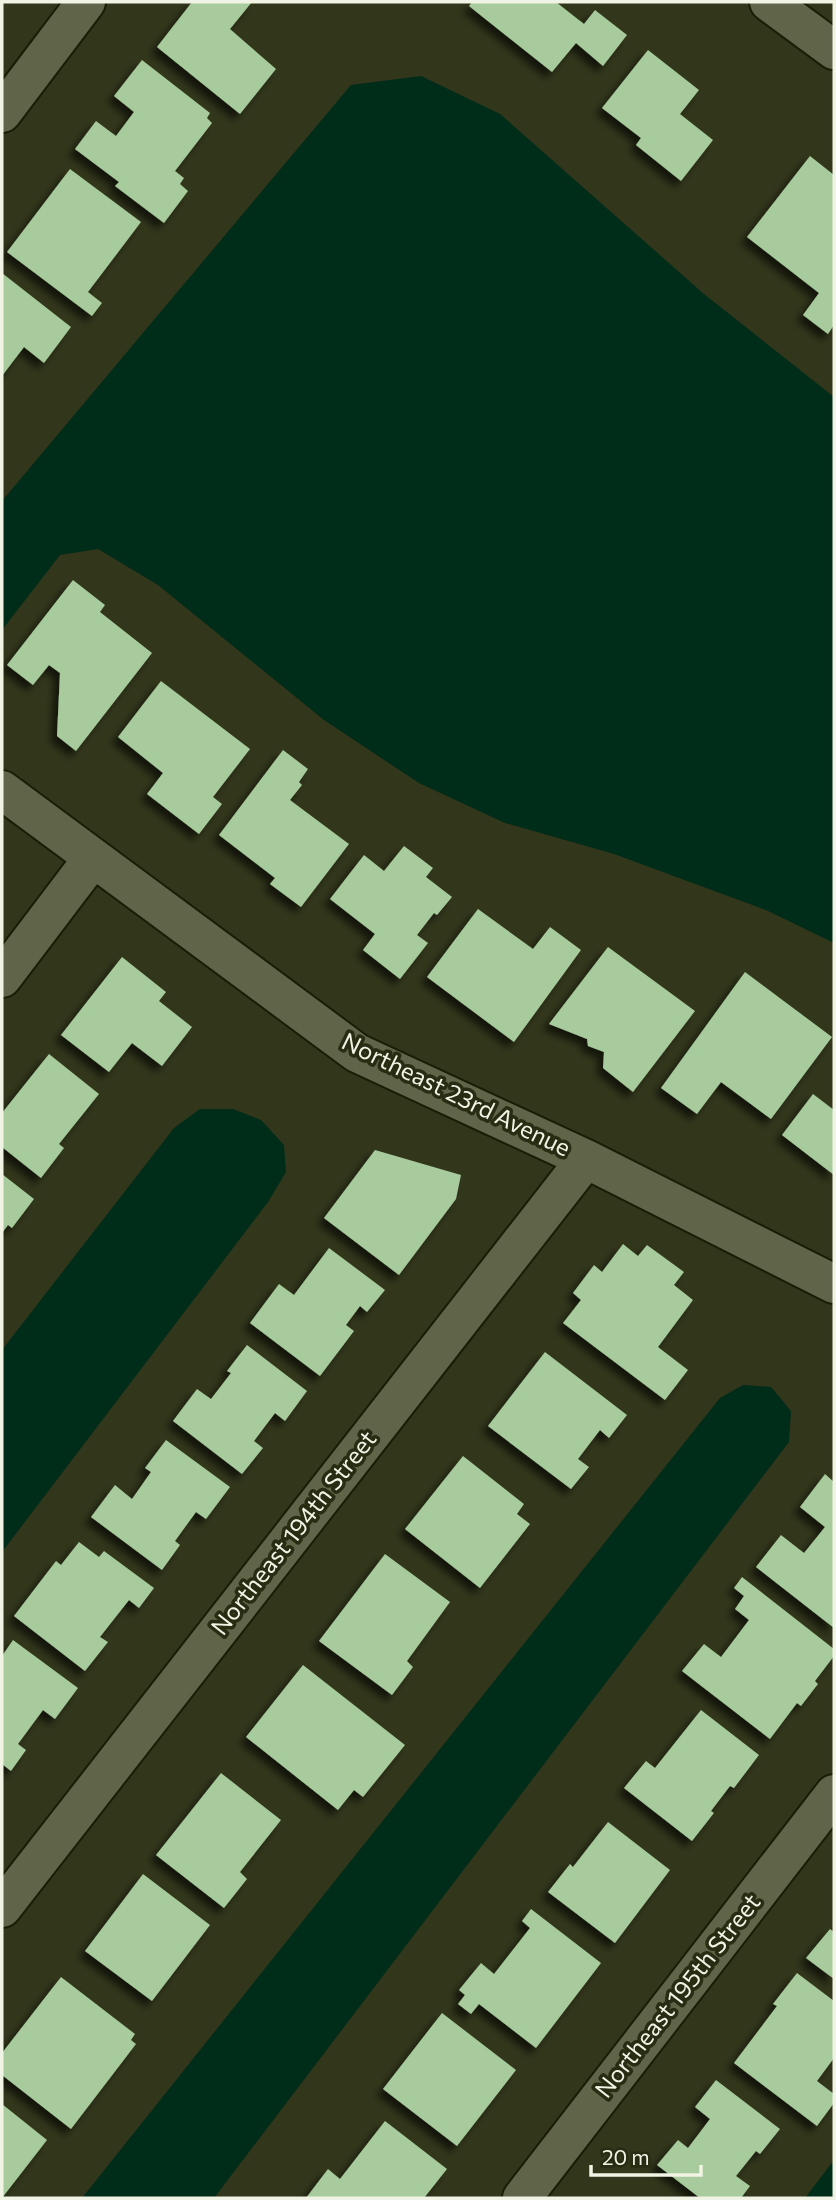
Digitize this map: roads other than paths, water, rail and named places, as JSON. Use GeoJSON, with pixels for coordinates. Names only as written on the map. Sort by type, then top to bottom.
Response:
{"type":"FeatureCollection","features":[{"type":"Feature","properties":{"kind":"street"},"geometry":{"type":"LineString","coordinates":[[2,114],[86,2]]}},
{"type":"Feature","properties":{"kind":"street"},"geometry":{"type":"LineString","coordinates":[[769,2],[834,50]]}},
{"type":"Feature","properties":{"kind":"street","name":"Northeast 23rd Avenue"},"geometry":{"type":"LineString","coordinates":[[2,790],[357,1053],[586,1159],[834,1284]]}},
{"type":"Feature","properties":{"kind":"street"},"geometry":{"type":"LineString","coordinates":[[2,978],[93,858]]}},
{"type":"Feature","properties":{"kind":"street","name":"Northeast 194th Street"},"geometry":{"type":"LineString","coordinates":[[2,1908],[586,1159]]}},
{"type":"Feature","properties":{"kind":"street","name":"Northeast 195th Street"},"geometry":{"type":"LineString","coordinates":[[522,2198],[834,1794]]}}]}
